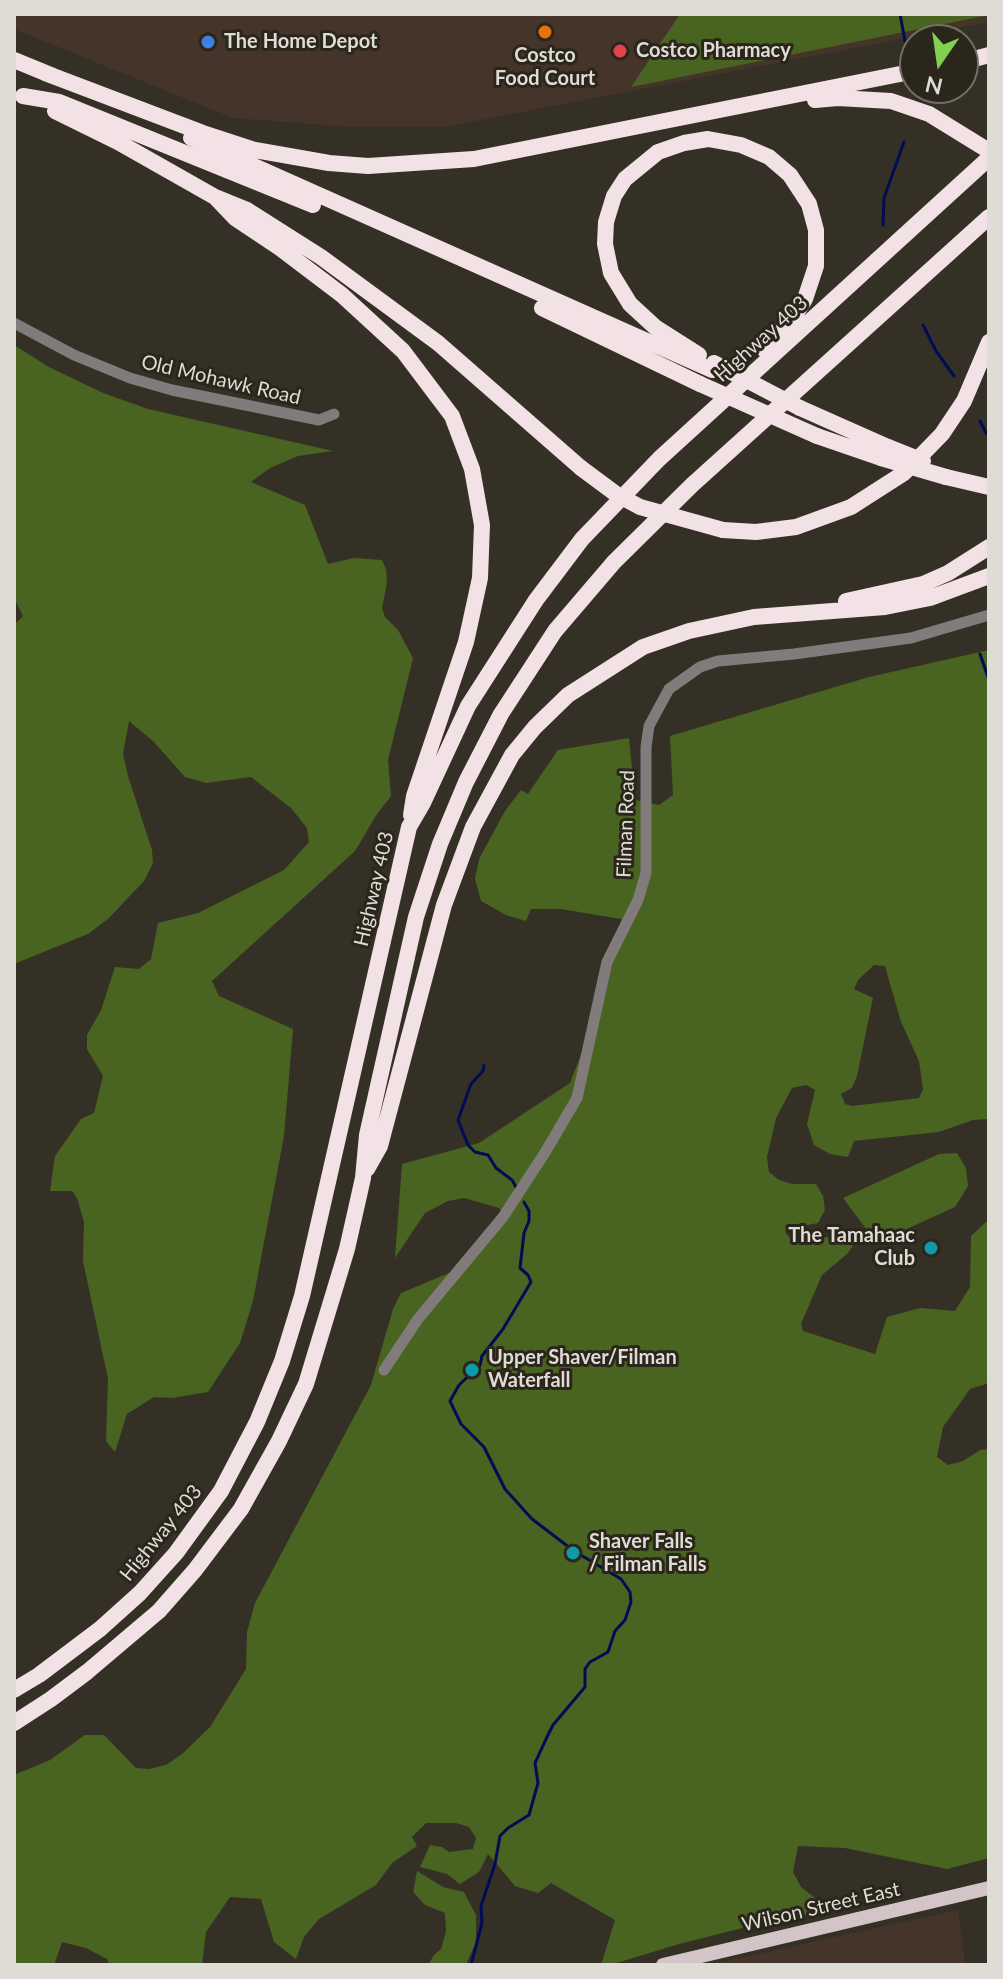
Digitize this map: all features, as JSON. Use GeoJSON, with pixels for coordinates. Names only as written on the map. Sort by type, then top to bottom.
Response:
{"type":"FeatureCollection","features":[{"type":"Feature","properties":{"kind":"highway"},"geometry":{"type":"LineString","coordinates":[[14,60],[713,367],[831,421],[884,453]]}},
{"type":"Feature","properties":{"kind":"highway"},"geometry":{"type":"LineString","coordinates":[[45,73],[255,150],[329,163],[368,166],[474,159],[899,74]]}},
{"type":"Feature","properties":{"kind":"highway"},"geometry":{"type":"LineString","coordinates":[[19,94],[118,142],[215,197],[247,210],[321,257],[438,343],[581,468],[616,494],[640,507],[723,530],[756,532],[796,527],[851,507],[904,473],[942,434],[964,401],[989,342]]}},
{"type":"Feature","properties":{"kind":"highway"},"geometry":{"type":"LineString","coordinates":[[19,94],[59,102],[310,203],[817,436],[884,453],[989,487]]}},
{"type":"Feature","properties":{"kind":"highway"},"geometry":{"type":"LineString","coordinates":[[753,103],[838,98],[891,101],[929,114],[989,151]]}},
{"type":"Feature","properties":{"kind":"highway"},"geometry":{"type":"LineString","coordinates":[[713,367],[655,327],[630,304],[611,273],[605,244],[610,209],[625,179],[658,152],[708,139],[741,145],[769,157],[790,175],[809,204],[816,230],[816,266],[805,299],[792,320],[748,370],[734,391]]}},
{"type":"Feature","properties":{"kind":"highway","name":"Highway 403"},"geometry":{"type":"LineString","coordinates":[[14,1690],[100,1629],[140,1593],[201,1523],[257,1422],[282,1361],[302,1296],[409,827],[468,706],[536,600],[582,539],[659,459],[989,158]]}},
{"type":"Feature","properties":{"kind":"highway"},"geometry":{"type":"LineString","coordinates":[[215,197],[235,218],[342,295],[403,351],[452,416],[472,469],[482,525],[480,578],[466,642],[414,796],[409,827]]}},
{"type":"Feature","properties":{"kind":"highway"},"geometry":{"type":"LineString","coordinates":[[14,1723],[87,1672],[159,1611],[241,1509],[279,1441],[306,1384],[347,1249],[363,1178],[367,1135],[416,917],[440,844],[466,782],[501,714],[524,678],[555,631],[614,562],[692,485],[989,217]]}},
{"type":"Feature","properties":{"kind":"highway"},"geometry":{"type":"LineString","coordinates":[[949,474],[989,479]]}},
{"type":"Feature","properties":{"kind":"highway"},"geometry":{"type":"LineString","coordinates":[[787,614],[923,584],[948,573],[989,547]]}},
{"type":"Feature","properties":{"kind":"highway"},"geometry":{"type":"LineString","coordinates":[[363,1178],[380,1146],[444,905],[473,827],[512,755],[568,695],[643,647],[689,631],[754,617],[885,607],[930,598],[989,576]]}},
{"type":"Feature","properties":{"kind":"main road","name":"Wilson Street East"},"geometry":{"type":"LineString","coordinates":[[663,1965],[989,1888]]}},
{"type":"Feature","properties":{"kind":"street","name":"Old Mohawk Road"},"geometry":{"type":"LineString","coordinates":[[14,323],[74,355],[130,378],[172,390],[319,420],[334,414]]}},
{"type":"Feature","properties":{"kind":"street","name":"Filman Road"},"geometry":{"type":"LineString","coordinates":[[384,1370],[418,1319],[503,1217],[577,1098],[607,962],[638,900],[646,873],[647,735],[655,712],[669,689],[700,667],[718,661],[911,638],[981,618]]}},
{"type":"Feature","properties":{"kind":"shaded area"},"geometry":{"type":"Polygon","coordinates":[[[14,14],[989,14],[989,22],[979,24],[899,24],[899,39],[444,127],[353,127],[233,118],[14,29],[14,14]]]}},
{"type":"Feature","properties":{"kind":"shaded area"},"geometry":{"type":"Polygon","coordinates":[[[958,1910],[965,1965],[708,1965],[958,1910]]]}},
{"type":"Feature","properties":{"kind":"green space"},"geometry":{"type":"Polygon","coordinates":[[[680,14],[989,14],[944,24],[899,24],[899,33],[631,87],[680,14]]]}},
{"type":"Feature","properties":{"kind":"green space"},"geometry":{"type":"Polygon","coordinates":[[[14,345],[49,367],[103,393],[148,409],[333,451],[298,456],[270,468],[251,482],[305,505],[328,564],[354,558],[382,560],[387,583],[382,608],[413,658],[388,760],[391,796],[355,851],[212,981],[219,996],[293,1029],[284,1136],[253,1301],[240,1343],[208,1392],[172,1398],[154,1397],[127,1414],[115,1452],[106,1441],[108,1379],[83,1261],[84,1222],[72,1191],[50,1191],[55,1156],[81,1119],[94,1113],[103,1076],[87,1049],[87,1035],[101,1010],[115,967],[139,969],[151,959],[158,923],[198,913],[284,870],[309,842],[307,828],[291,808],[251,777],[206,783],[185,777],[154,742],[129,721],[123,754],[152,850],[153,863],[144,881],[108,919],[88,934],[14,964],[14,625],[23,616],[14,598],[14,345]]]}},
{"type":"Feature","properties":{"kind":"green space"},"geometry":{"type":"Polygon","coordinates":[[[989,650],[989,1119],[973,1120],[939,1132],[854,1141],[848,1157],[830,1154],[814,1145],[807,1124],[815,1090],[806,1085],[792,1088],[776,1118],[767,1157],[769,1172],[779,1180],[792,1184],[816,1184],[823,1196],[825,1210],[818,1223],[787,1229],[785,1232],[791,1239],[812,1243],[826,1237],[853,1246],[822,1275],[801,1324],[803,1331],[875,1354],[887,1317],[920,1308],[955,1311],[970,1287],[971,1236],[987,1221],[989,1210],[989,1383],[970,1389],[943,1427],[937,1457],[948,1465],[989,1449],[989,1858],[947,1869],[845,1848],[798,1846],[793,1872],[801,1887],[819,1901],[819,1910],[601,1965],[615,1920],[551,1883],[538,1893],[515,1886],[488,1854],[479,1872],[460,1884],[447,1874],[420,1867],[430,1845],[449,1852],[473,1849],[476,1838],[469,1827],[456,1823],[426,1823],[412,1837],[417,1846],[392,1863],[376,1885],[319,1919],[304,1937],[296,1959],[274,1942],[261,1899],[230,1897],[206,1932],[202,1965],[110,1965],[107,1959],[86,1948],[62,1942],[54,1965],[14,1965],[14,1775],[50,1760],[85,1735],[104,1735],[136,1768],[166,1765],[210,1727],[246,1669],[247,1632],[255,1603],[371,1385],[393,1309],[401,1293],[461,1268],[506,1216],[499,1208],[464,1198],[448,1201],[425,1213],[395,1258],[402,1164],[479,1143],[570,1083],[597,1013],[605,959],[627,920],[561,909],[531,909],[526,921],[506,915],[481,901],[475,879],[479,859],[505,811],[521,790],[528,794],[558,750],[629,738],[635,800],[659,805],[673,795],[670,736],[869,677],[989,650]],[[874,965],[858,980],[854,989],[873,998],[857,1076],[852,1088],[841,1094],[845,1104],[852,1106],[919,1098],[923,1089],[919,1061],[901,1022],[885,966],[874,965]]]}},
{"type":"Feature","properties":{"kind":"green space"},"geometry":{"type":"Polygon","coordinates":[[[957,1153],[966,1168],[968,1186],[955,1207],[887,1238],[870,1234],[843,1198],[939,1154],[957,1153]]]}},
{"type":"Feature","properties":{"kind":"green space"},"geometry":{"type":"Polygon","coordinates":[[[417,1871],[443,1887],[464,1892],[476,1915],[476,1943],[466,1964],[428,1965],[441,1949],[446,1931],[445,1913],[425,1905],[413,1892],[417,1871]]]}},
{"type":"Feature","properties":{"kind":"waterway"},"geometry":{"type":"LineString","coordinates":[[900,14],[902,24]]}},
{"type":"Feature","properties":{"kind":"waterway"},"geometry":{"type":"LineString","coordinates":[[883,225],[884,198],[904,142]]}},
{"type":"Feature","properties":{"kind":"waterway"},"geometry":{"type":"LineString","coordinates":[[923,325],[954,376]]}},
{"type":"Feature","properties":{"kind":"waterway"},"geometry":{"type":"LineString","coordinates":[[980,421],[986,433]]}},
{"type":"Feature","properties":{"kind":"waterway"},"geometry":{"type":"LineString","coordinates":[[980,654],[989,680]]}},
{"type":"Feature","properties":{"kind":"waterway"},"geometry":{"type":"LineString","coordinates":[[484,1065],[483,1071],[471,1084],[458,1120],[468,1145],[475,1152],[488,1155],[496,1168],[516,1187]]}},
{"type":"Feature","properties":{"kind":"waterway"},"geometry":{"type":"LineString","coordinates":[[471,1965],[482,1923],[481,1906],[495,1864],[500,1836],[529,1815],[538,1783],[535,1763],[546,1739],[553,1725],[585,1687],[585,1669],[590,1662],[608,1652],[615,1631],[625,1620],[631,1602],[630,1592],[621,1579],[574,1551],[532,1519],[505,1489],[484,1447],[461,1424],[450,1401],[459,1385],[480,1365],[482,1356],[503,1329],[531,1282],[520,1268],[524,1233],[529,1221],[529,1211],[524,1202]]}},
{"type":"Feature","properties":{"kind":"place","name":"Costco Food Court"},"geometry":{"type":"Point","coordinates":[545,32]}},
{"type":"Feature","properties":{"kind":"place","name":"The Home Depot"},"geometry":{"type":"Point","coordinates":[208,42]}},
{"type":"Feature","properties":{"kind":"place","name":"Costco Pharmacy"},"geometry":{"type":"Point","coordinates":[620,51]}},
{"type":"Feature","properties":{"kind":"place","name":"The Tamahaac Club"},"geometry":{"type":"Point","coordinates":[931,1248]}},
{"type":"Feature","properties":{"kind":"place","name":"Upper Shaver/Filman Waterfall"},"geometry":{"type":"Point","coordinates":[472,1370]}},
{"type":"Feature","properties":{"kind":"place","name":"Shaver Falls / Filman Falls"},"geometry":{"type":"Point","coordinates":[573,1553]}}]}
